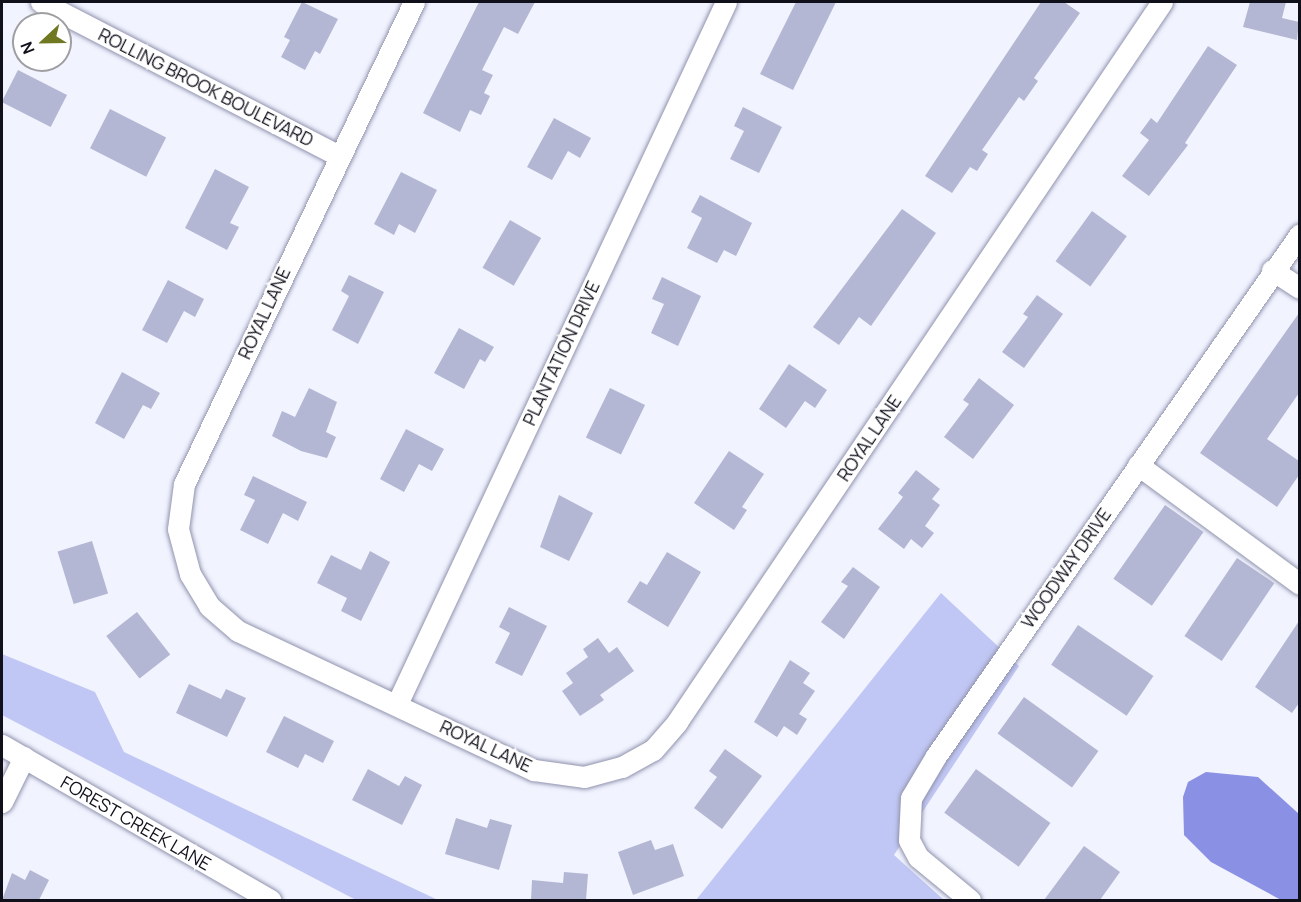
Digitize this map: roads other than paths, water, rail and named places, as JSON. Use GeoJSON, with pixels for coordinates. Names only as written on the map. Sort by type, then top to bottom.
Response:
{"type":"FeatureCollection","features":[{"type":"Feature","properties":{"kind":"street","name":"ROLLING BROOK BOULEVARD"},"geometry":{"type":"LineString","coordinates":[[41,2],[339,156]]}},
{"type":"Feature","properties":{"kind":"street","name":"ROYAL LANE"},"geometry":{"type":"LineString","coordinates":[[414,2],[184,484],[178,529],[190,574],[209,606],[238,631],[534,770],[584,777],[622,767],[653,750],[684,712],[1162,2]]}},
{"type":"Feature","properties":{"kind":"street","name":"PLANTATION DRIVE"},"geometry":{"type":"LineString","coordinates":[[397,704],[719,4]]}},
{"type":"Feature","properties":{"kind":"street","name":"WOODWAY DRIVE"},"geometry":{"type":"LineString","coordinates":[[970,900],[918,857],[909,840],[911,798],[1272,270],[1299,234]]}},
{"type":"Feature","properties":{"kind":"street"},"geometry":{"type":"LineString","coordinates":[[1272,270],[1299,288]]}},
{"type":"Feature","properties":{"kind":"street"},"geometry":{"type":"LineString","coordinates":[[1138,465],[1299,584]]}},
{"type":"Feature","properties":{"kind":"street","name":"FOREST CREEK LANE"},"geometry":{"type":"LineString","coordinates":[[2,745],[270,900]]}},
{"type":"Feature","properties":{"kind":"street"},"geometry":{"type":"LineString","coordinates":[[2,802],[24,757]]}},
{"type":"Feature","properties":{"kind":"water"},"geometry":{"type":"Polygon","coordinates":[[[1206,772],[1258,777],[1299,814],[1299,900],[1281,900],[1211,862],[1184,835],[1183,797],[1188,782],[1206,772]]]}}]}
